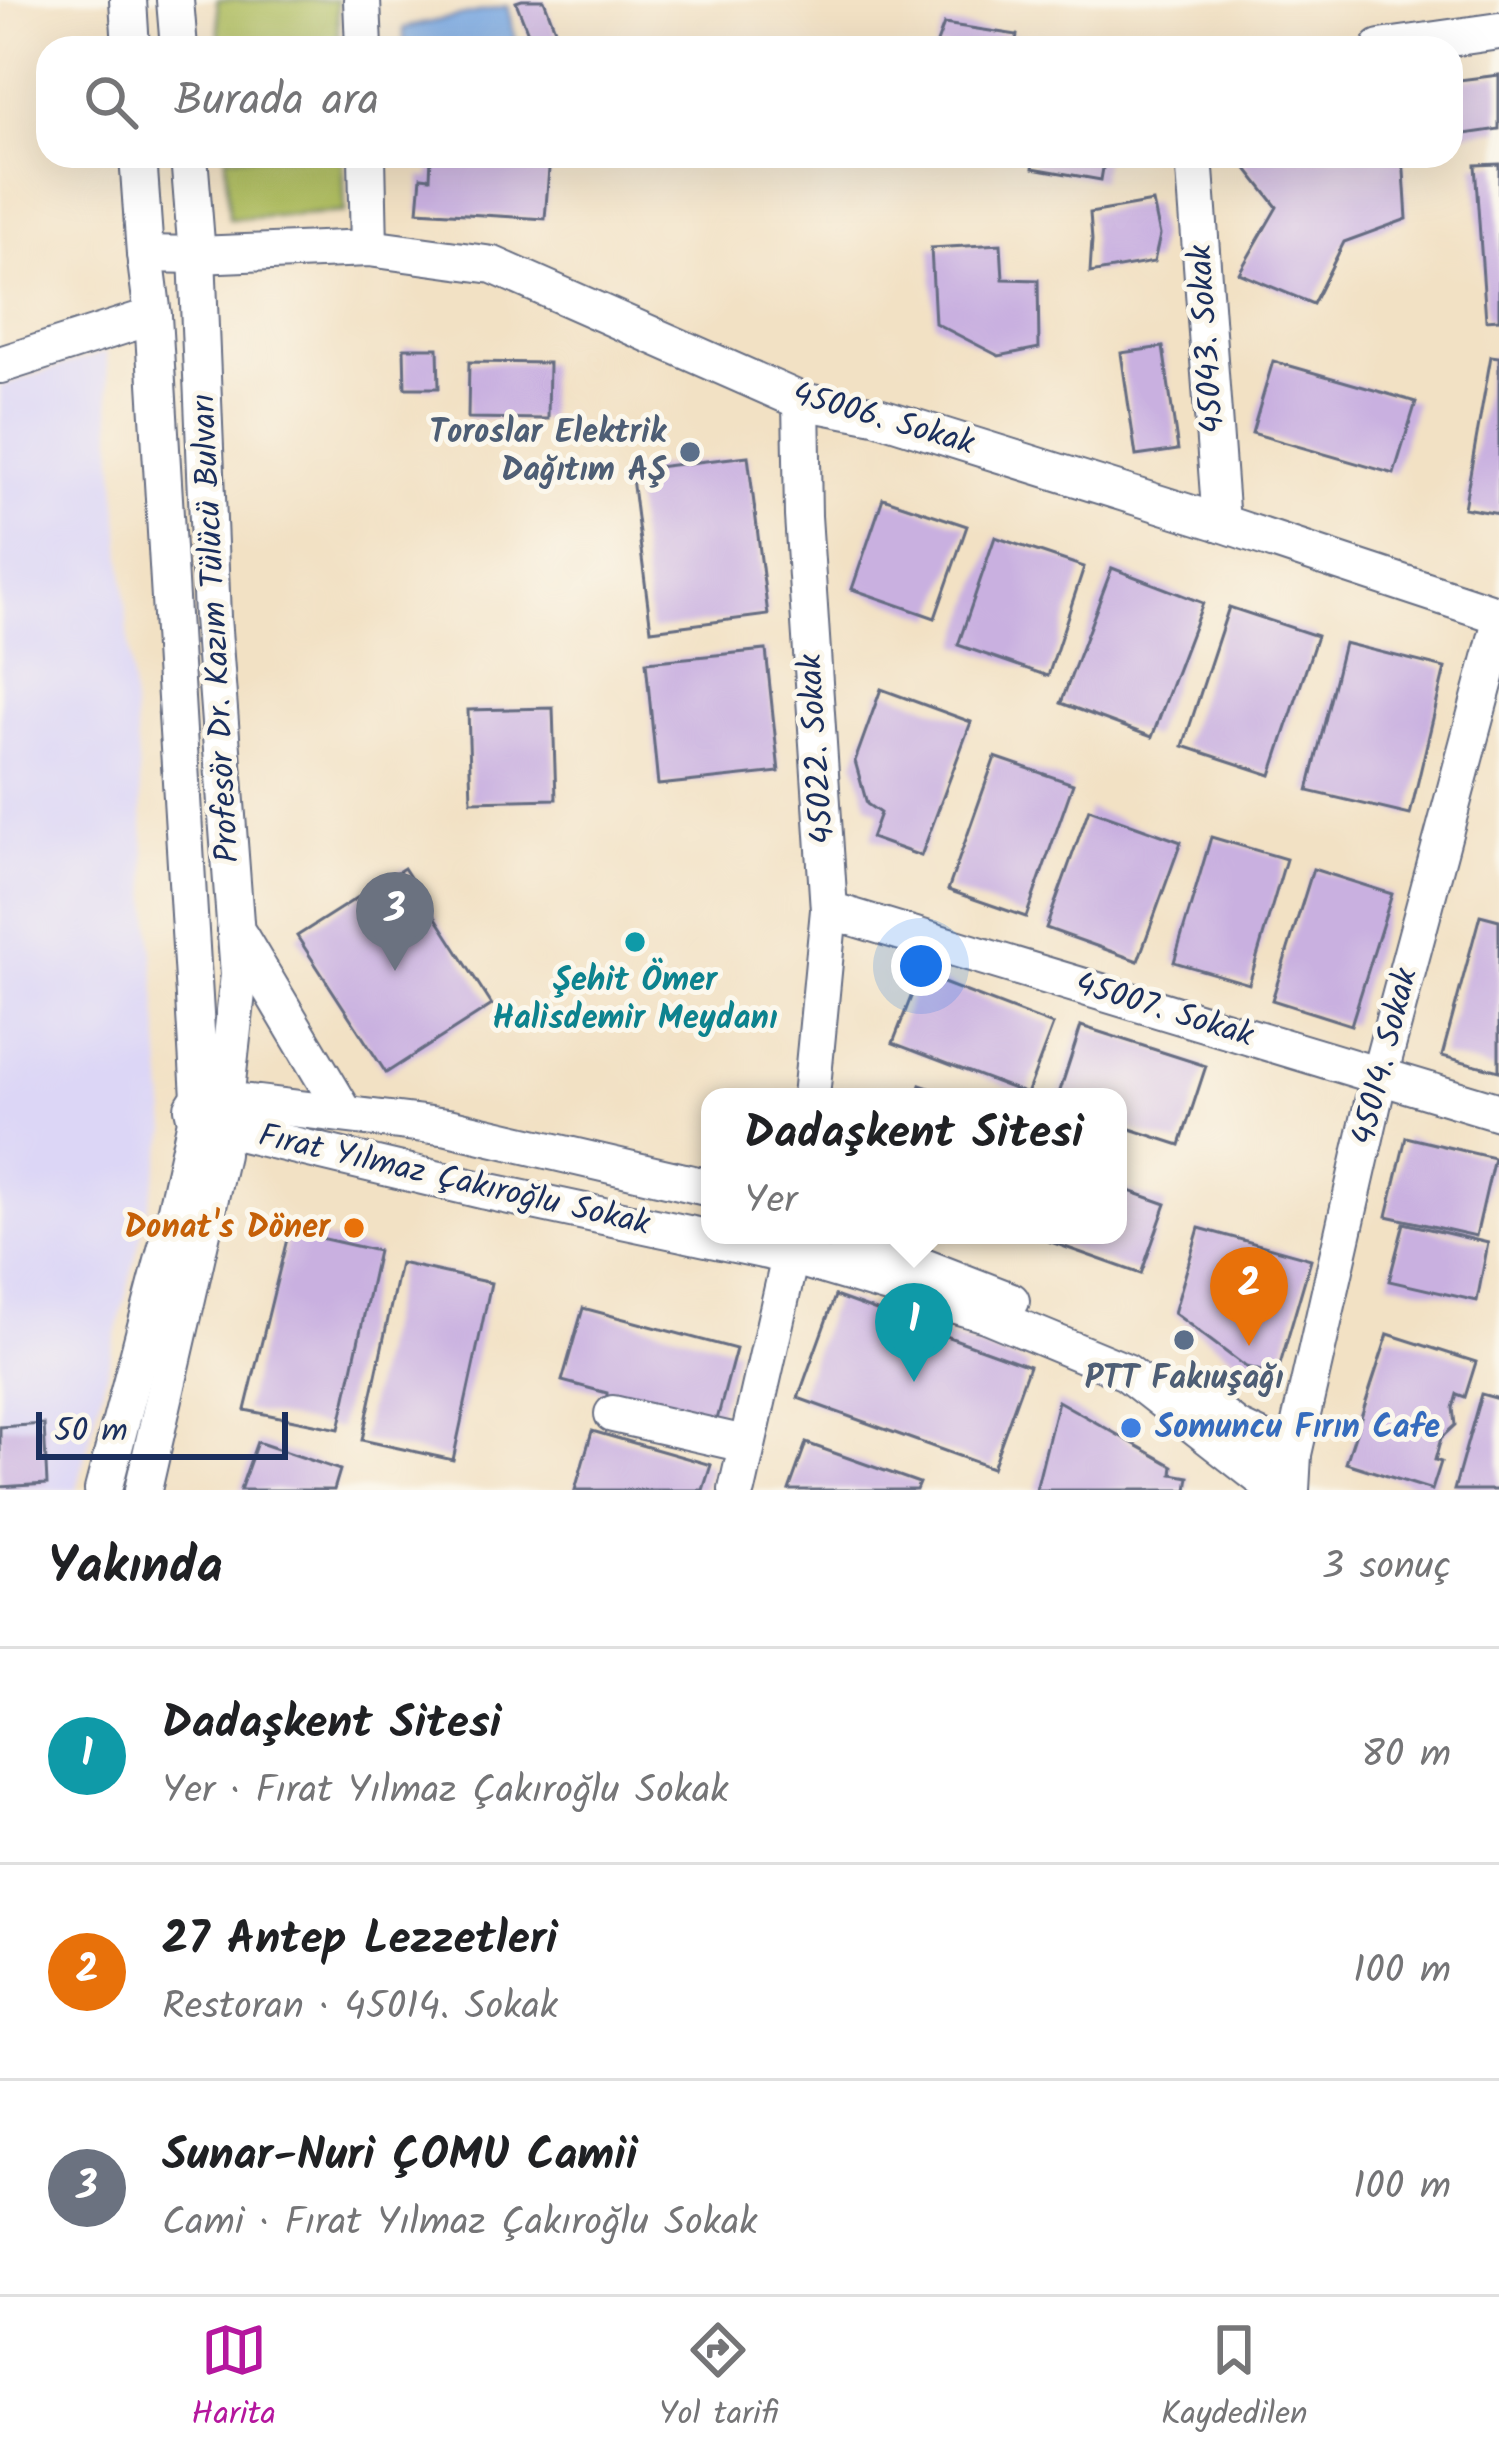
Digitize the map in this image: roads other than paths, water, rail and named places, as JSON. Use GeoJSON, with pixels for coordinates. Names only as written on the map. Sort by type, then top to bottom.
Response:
{"type":"FeatureCollection","features":[{"type":"Feature","properties":{"kind":"street"},"geometry":{"type":"LineString","coordinates":[[128,0],[130,36]]}},
{"type":"Feature","properties":{"kind":"street"},"geometry":{"type":"LineString","coordinates":[[175,0],[178,36]]}},
{"type":"Feature","properties":{"kind":"street"},"geometry":{"type":"LineString","coordinates":[[362,0],[364,36]]}},
{"type":"Feature","properties":{"kind":"street"},"geometry":{"type":"LineString","coordinates":[[1463,36],[1499,31]]}},
{"type":"Feature","properties":{"kind":"street","name":"Profesör Dr. Kazım Tülücü Bulvarı"},"geometry":{"type":"LineString","coordinates":[[139,168],[209,1117],[220,1154],[143,1490]]}},
{"type":"Feature","properties":{"kind":"street","name":"Profesör Dr. Kazım Tülücü Bulvarı"},"geometry":{"type":"LineString","coordinates":[[103,1490],[209,1117],[239,975],[212,617],[190,168]]}},
{"type":"Feature","properties":{"kind":"street"},"geometry":{"type":"LineString","coordinates":[[367,168],[369,248]]}},
{"type":"Feature","properties":{"kind":"street","name":"45043. Sokak"},"geometry":{"type":"LineString","coordinates":[[1195,168],[1221,523]]}},
{"type":"Feature","properties":{"kind":"street","name":"45006. Sokak"},"geometry":{"type":"LineString","coordinates":[[145,254],[369,248],[493,265],[801,401],[875,415],[1499,615]]}},
{"type":"Feature","properties":{"kind":"street"},"geometry":{"type":"LineString","coordinates":[[0,365],[153,316]]}},
{"type":"Feature","properties":{"kind":"street","name":"45022. Sokak"},"geometry":{"type":"LineString","coordinates":[[801,401],[803,516],[829,910],[812,1088]]}},
{"type":"Feature","properties":{"kind":"street","name":"45014. Sokak"},"geometry":{"type":"LineString","coordinates":[[1292,1472],[1379,1076],[1499,628]]}},
{"type":"Feature","properties":{"kind":"street","name":"45007. Sokak"},"geometry":{"type":"LineString","coordinates":[[829,910],[1499,1112]]}},
{"type":"Feature","properties":{"kind":"street"},"geometry":{"type":"LineString","coordinates":[[236,928],[345,1114]]}},
{"type":"Feature","properties":{"kind":"street","name":"Fırat Yılmaz Çakıroğlu Sokak"},"geometry":{"type":"LineString","coordinates":[[209,1117],[345,1114],[448,1127],[701,1186]]}},
{"type":"Feature","properties":{"kind":"street","name":"Fırat Yılmaz Çakıroğlu Sokak"},"geometry":{"type":"LineString","coordinates":[[209,1117],[486,1191],[701,1230]]}},
{"type":"Feature","properties":{"kind":"street"},"geometry":{"type":"LineString","coordinates":[[866,1244],[989,1291],[1168,1375],[1292,1472]]}},
{"type":"Feature","properties":{"kind":"street"},"geometry":{"type":"LineString","coordinates":[[736,1490],[793,1246]]}},
{"type":"Feature","properties":{"kind":"street","name":"Fırat Yılmaz Çakıroğlu Sokak"},"geometry":{"type":"LineString","coordinates":[[793,1246],[986,1314],[1126,1372],[1277,1490]]}},
{"type":"Feature","properties":{"kind":"street"},"geometry":{"type":"LineString","coordinates":[[613,1414],[745,1444]]}},
{"type":"Feature","properties":{"kind":"water"},"geometry":{"type":"Polygon","coordinates":[[[507,6],[514,36],[404,36],[404,28],[507,6]]]}},
{"type":"Feature","properties":{"kind":"place","name":"Toroslar Elektrik Dağıtım AŞ"},"geometry":{"type":"Point","coordinates":[690,452]}},
{"type":"Feature","properties":{"kind":"place","name":"Şehit Ömer Halisdemir Meydanı"},"geometry":{"type":"Point","coordinates":[635,942]}},
{"type":"Feature","properties":{"kind":"place","name":"Sunar-Nuri ÇOMU Camii"},"geometry":{"type":"Point","coordinates":[395,971]}},
{"type":"Feature","properties":{"kind":"place","name":"Donat's Döner"},"geometry":{"type":"Point","coordinates":[354,1228]}},
{"type":"Feature","properties":{"kind":"place","name":"PTT Fakıuşağı"},"geometry":{"type":"Point","coordinates":[1184,1340]}},
{"type":"Feature","properties":{"kind":"place","name":"27 Antep Lezzetleri"},"geometry":{"type":"Point","coordinates":[1249,1346]}},
{"type":"Feature","properties":{"kind":"place","name":"Dadaşkent Sitesi"},"geometry":{"type":"Point","coordinates":[914,1382]}},
{"type":"Feature","properties":{"kind":"place","name":"Somuncu Fırın Cafe"},"geometry":{"type":"Point","coordinates":[1131,1428]}}]}
